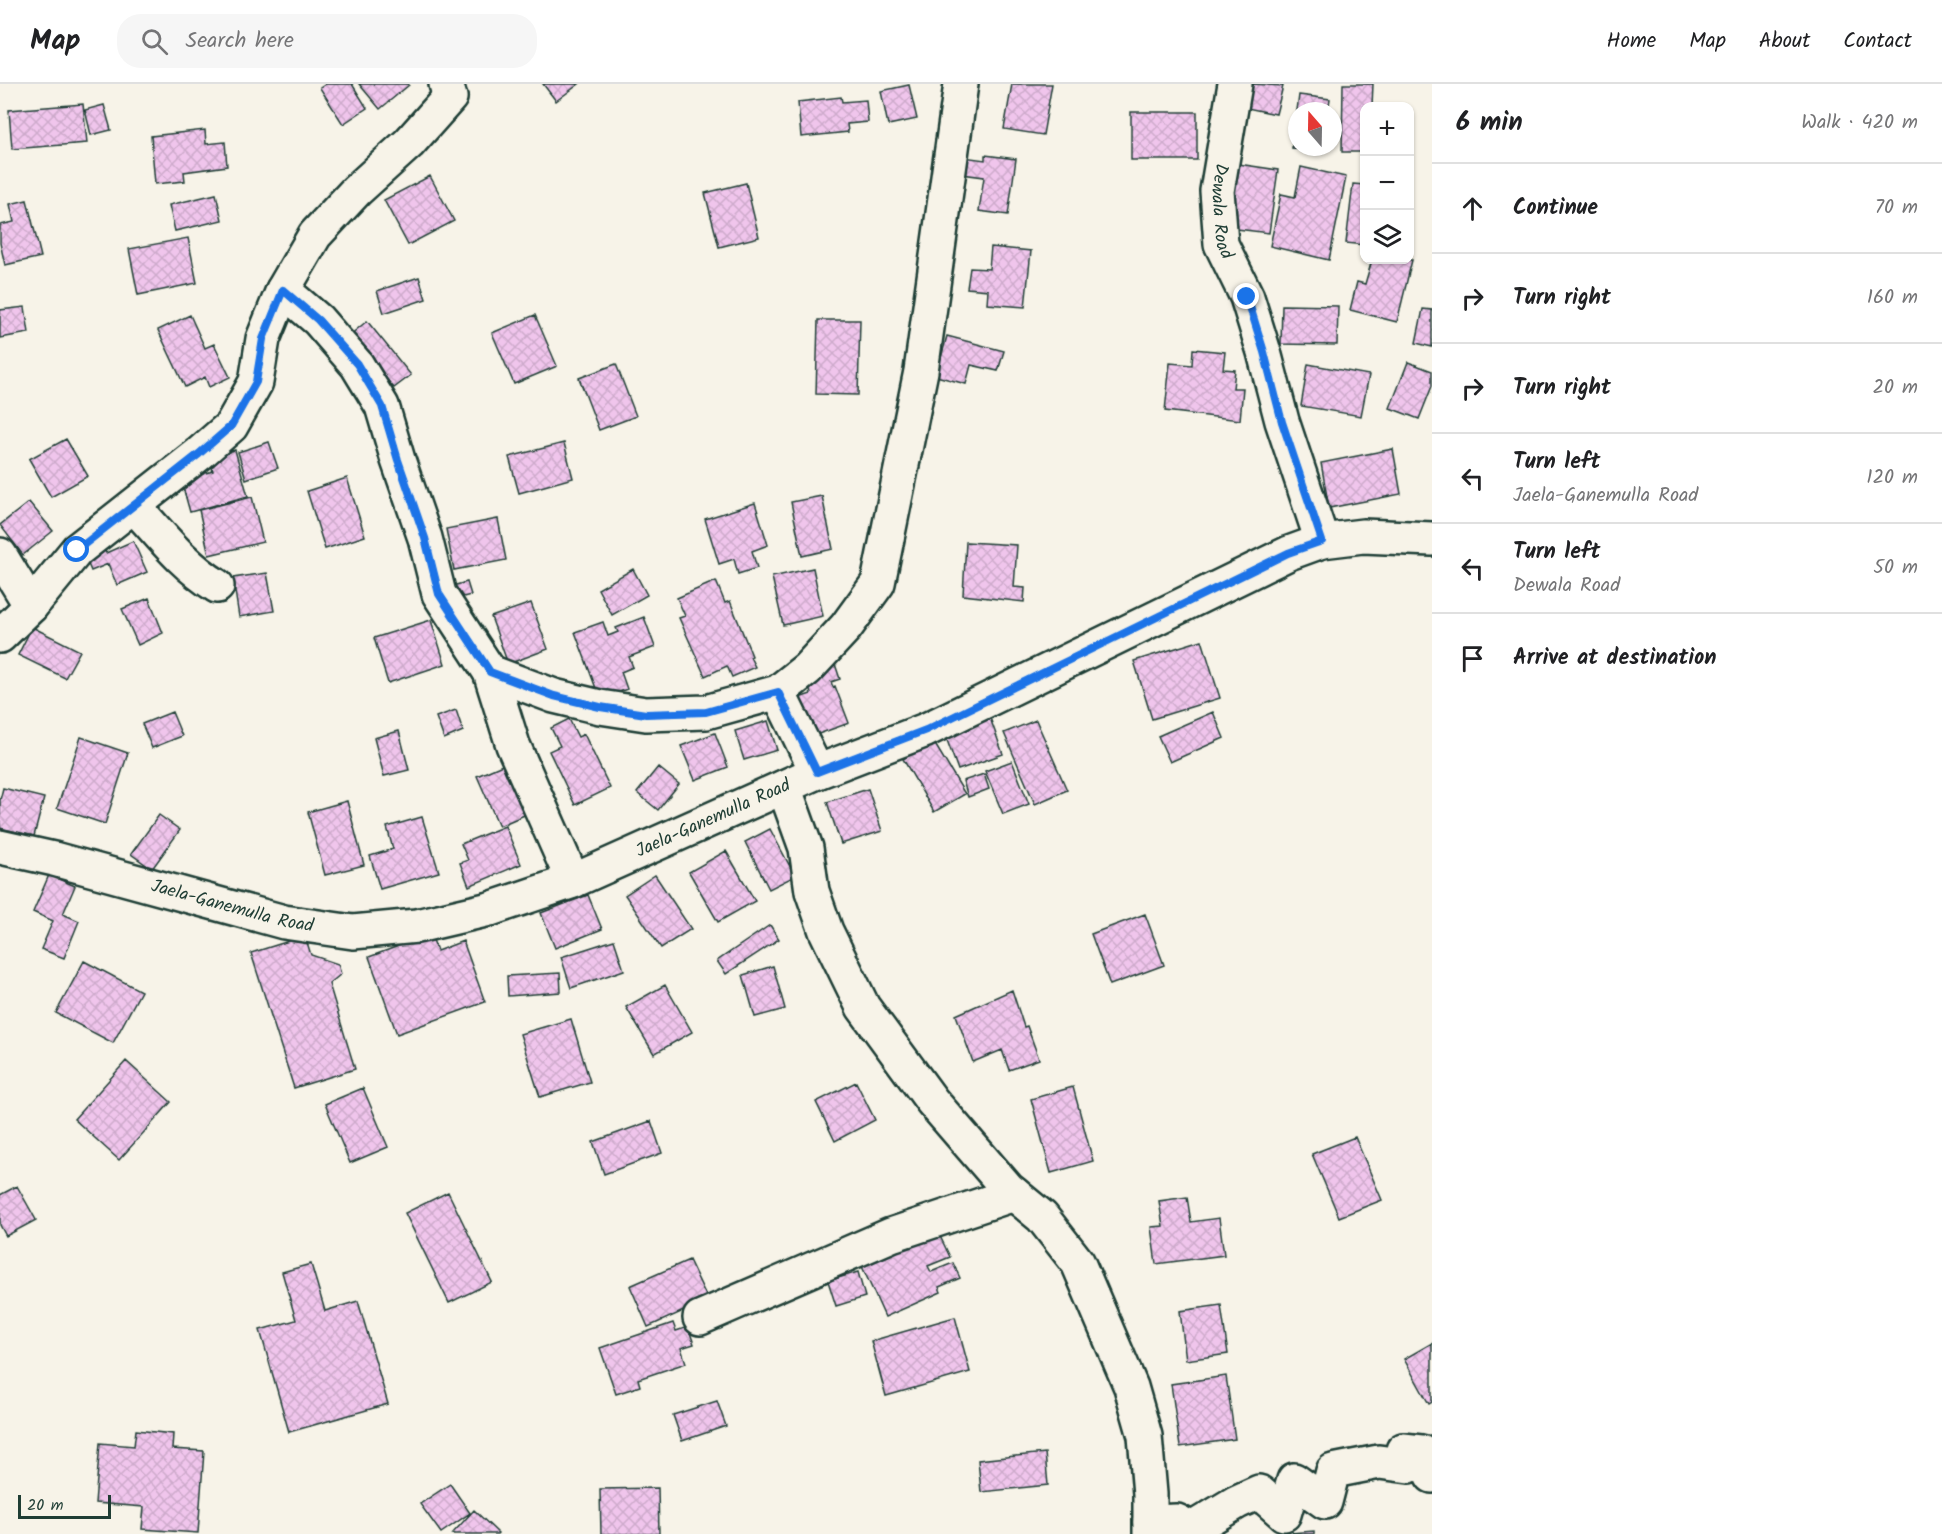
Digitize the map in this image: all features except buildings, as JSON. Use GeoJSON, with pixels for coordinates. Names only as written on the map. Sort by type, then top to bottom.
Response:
{"type":"FeatureCollection","features":[{"type":"Feature","properties":{"kind":"street"},"geometry":{"type":"LineString","coordinates":[[0,636],[31,606],[77,550],[231,426],[256,382],[263,339],[283,290],[315,235],[356,191],[409,143],[450,97],[446,84]]}},
{"type":"Feature","properties":{"kind":"street"},"geometry":{"type":"LineString","coordinates":[[490,672],[554,696],[600,707],[646,714],[706,712],[778,692],[807,669],[846,627],[878,583],[921,371],[961,84]]}},
{"type":"Feature","properties":{"kind":"street","name":"Dewala Road"},"geometry":{"type":"LineString","coordinates":[[1235,84],[1216,192],[1221,244],[1247,297],[1282,422],[1322,541]]}},
{"type":"Feature","properties":{"kind":"street"},"geometry":{"type":"LineString","coordinates":[[283,290],[318,320],[357,364],[382,406],[425,538],[439,594],[490,672],[513,745],[573,881]]}},
{"type":"Feature","properties":{"kind":"street"},"geometry":{"type":"LineString","coordinates":[[134,506],[180,557],[217,586]]}},
{"type":"Feature","properties":{"kind":"street","name":"Jaela-Ganemulla Road"},"geometry":{"type":"LineString","coordinates":[[0,847],[54,859],[284,922],[353,933],[417,926],[490,909],[573,881],[681,835],[817,772],[926,730],[1288,553],[1322,541],[1363,536],[1432,539]]}},
{"type":"Feature","properties":{"kind":"street"},"geometry":{"type":"LineString","coordinates":[[0,555],[31,606]]}},
{"type":"Feature","properties":{"kind":"street"},"geometry":{"type":"LineString","coordinates":[[778,692],[817,772]]}},
{"type":"Feature","properties":{"kind":"street"},"geometry":{"type":"LineString","coordinates":[[784,787],[806,848],[812,891],[862,1007],[932,1101],[1014,1194],[1042,1217],[1078,1263],[1131,1388],[1145,1436],[1150,1494],[1150,1528],[1177,1521],[1192,1529],[1237,1502],[1259,1492],[1284,1514],[1294,1480],[1324,1502],[1333,1471],[1379,1462],[1409,1466],[1403,1450],[1421,1452],[1432,1476]]}},
{"type":"Feature","properties":{"kind":"street"},"geometry":{"type":"LineString","coordinates":[[700,1318],[891,1235],[1014,1194]]}},
{"type":"Feature","properties":{"kind":"route"},"geometry":{"type":"LineString","coordinates":[[77,550],[231,426],[256,382],[263,339],[283,290],[318,320],[357,364],[382,406],[425,538],[439,594],[490,672],[554,696],[600,707],[646,714],[706,712],[778,692],[817,772],[926,730],[1288,553],[1322,541],[1282,422],[1247,297]]}}]}
